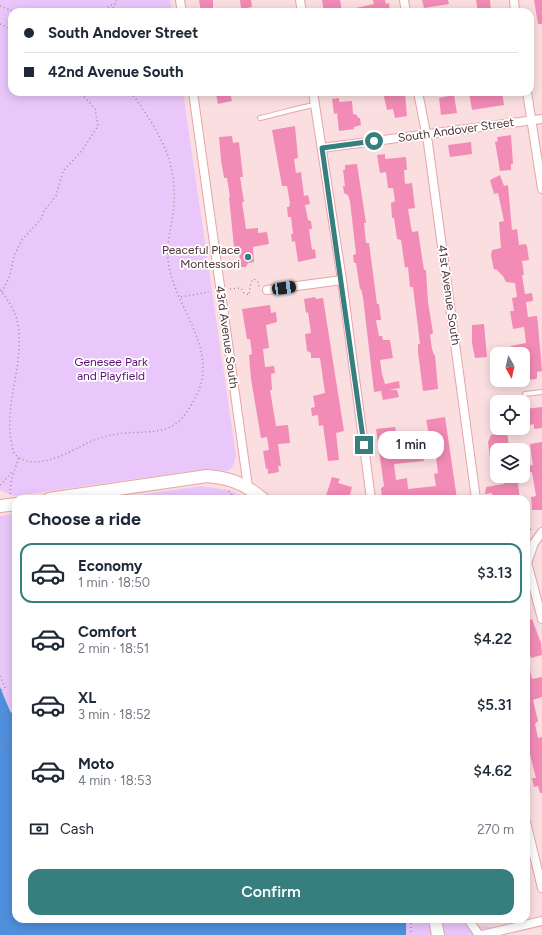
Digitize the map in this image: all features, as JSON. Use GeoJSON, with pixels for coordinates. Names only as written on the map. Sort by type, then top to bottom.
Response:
{"type":"FeatureCollection","features":[{"type":"Feature","properties":{"kind":"main road"},"geometry":{"type":"LineString","coordinates":[[76,495],[207,476],[225,478],[248,487],[258,495]]}},
{"type":"Feature","properties":{"kind":"main road"},"geometry":{"type":"LineString","coordinates":[[0,505],[12,499]]}},
{"type":"Feature","properties":{"kind":"main road"},"geometry":{"type":"LineString","coordinates":[[436,923],[438,935]]}},
{"type":"Feature","properties":{"kind":"street","name":"43rd Avenue South"},"geometry":{"type":"LineString","coordinates":[[194,96],[248,487]]}},
{"type":"Feature","properties":{"kind":"street"},"geometry":{"type":"LineString","coordinates":[[314,96],[342,280],[371,495]]}},
{"type":"Feature","properties":{"kind":"street","name":"41st Avenue South"},"geometry":{"type":"LineString","coordinates":[[419,96],[426,135],[475,495]]}},
{"type":"Feature","properties":{"kind":"street"},"geometry":{"type":"LineString","coordinates":[[528,96],[542,189]]}},
{"type":"Feature","properties":{"kind":"street","name":"South Andover Street"},"geometry":{"type":"LineString","coordinates":[[322,148],[542,119]]}},
{"type":"Feature","properties":{"kind":"street"},"geometry":{"type":"LineString","coordinates":[[264,290],[342,280]]}},
{"type":"Feature","properties":{"kind":"street"},"geometry":{"type":"LineString","coordinates":[[530,555],[534,543],[542,533]]}},
{"type":"Feature","properties":{"kind":"street"},"geometry":{"type":"LineString","coordinates":[[530,575],[542,619]]}},
{"type":"Feature","properties":{"kind":"street"},"geometry":{"type":"LineString","coordinates":[[530,838],[542,888]]}},
{"type":"Feature","properties":{"kind":"street"},"geometry":{"type":"LineString","coordinates":[[471,923],[480,935],[542,921]]}},
{"type":"Feature","properties":{"kind":"lane"},"geometry":{"type":"LineString","coordinates":[[260,118],[284,114],[296,107],[315,104]]}},
{"type":"Feature","properties":{"kind":"lane"},"geometry":{"type":"LineString","coordinates":[[525,394],[542,392]]}},
{"type":"Feature","properties":{"kind":"path"},"geometry":{"type":"LineString","coordinates":[[113,8],[116,0]]}},
{"type":"Feature","properties":{"kind":"path"},"geometry":{"type":"LineString","coordinates":[[107,8],[114,3]]}},
{"type":"Feature","properties":{"kind":"path"},"geometry":{"type":"LineString","coordinates":[[14,363],[18,347],[18,323],[13,309],[1,291],[10,275],[14,256],[22,240],[40,219],[44,211],[56,196],[62,171],[81,152],[98,126],[95,109],[84,96]]}},
{"type":"Feature","properties":{"kind":"path"},"geometry":{"type":"LineString","coordinates":[[9,443],[14,454],[19,457],[37,461],[51,460],[112,434],[149,432],[163,429],[177,423],[189,409],[202,382],[203,364],[195,332],[172,278],[168,260],[168,241],[174,206],[175,184],[172,167],[167,150],[158,132],[135,96]]}},
{"type":"Feature","properties":{"kind":"path"},"geometry":{"type":"LineString","coordinates":[[230,289],[241,288],[244,293],[249,295],[251,282],[254,279],[264,290]]}},
{"type":"Feature","properties":{"kind":"path"},"geometry":{"type":"LineString","coordinates":[[180,297],[209,292]]}},
{"type":"Feature","properties":{"kind":"path"},"geometry":{"type":"LineString","coordinates":[[0,485],[13,471],[19,457]]}},
{"type":"Feature","properties":{"kind":"path"},"geometry":{"type":"LineString","coordinates":[[13,471],[13,495]]}},
{"type":"Feature","properties":{"kind":"path"},"geometry":{"type":"LineString","coordinates":[[229,491],[232,495]]}},
{"type":"Feature","properties":{"kind":"path"},"geometry":{"type":"LineString","coordinates":[[0,676],[5,688],[0,691]]}},
{"type":"Feature","properties":{"kind":"path"},"geometry":{"type":"LineString","coordinates":[[0,748],[12,736]]}},
{"type":"Feature","properties":{"kind":"path"},"geometry":{"type":"LineString","coordinates":[[411,923],[412,935]]}},
{"type":"Feature","properties":{"kind":"green space","name":"Genesee Park and Playfield"},"geometry":{"type":"Polygon","coordinates":[[[0,0],[170,0],[171,8],[8,8],[8,96],[184,96],[236,456],[233,467],[227,471],[206,469],[21,495],[12,495],[0,490],[0,0]]]}},
{"type":"Feature","properties":{"kind":"green space"},"geometry":{"type":"Polygon","coordinates":[[[201,486],[228,490],[239,495],[139,495],[201,486]]]}},
{"type":"Feature","properties":{"kind":"green space"},"geometry":{"type":"Polygon","coordinates":[[[12,514],[12,713],[0,687],[0,516],[12,514]]]}},
{"type":"Feature","properties":{"kind":"green space"},"geometry":{"type":"Polygon","coordinates":[[[542,916],[542,925],[498,935],[406,935],[406,923],[471,923],[474,926],[496,927],[513,923],[530,923],[530,919],[542,916]]]}},
{"type":"Feature","properties":{"kind":"water"},"geometry":{"type":"Polygon","coordinates":[[[0,687],[12,713],[12,923],[406,923],[406,935],[0,935],[0,687]]]}},
{"type":"Feature","properties":{"kind":"building"},"geometry":{"type":"Polygon","coordinates":[[[199,0],[213,0],[213,8],[200,8],[199,0]]]}},
{"type":"Feature","properties":{"kind":"building"},"geometry":{"type":"Polygon","coordinates":[[[240,0],[251,0],[252,7],[241,8],[240,0]]]}},
{"type":"Feature","properties":{"kind":"building"},"geometry":{"type":"Polygon","coordinates":[[[322,0],[340,0],[341,8],[323,8],[322,0]]]}},
{"type":"Feature","properties":{"kind":"building"},"geometry":{"type":"Polygon","coordinates":[[[373,0],[385,0],[386,4],[389,3],[390,8],[356,8],[374,4],[373,0]]]}},
{"type":"Feature","properties":{"kind":"building"},"geometry":{"type":"Polygon","coordinates":[[[422,0],[448,0],[449,4],[424,8],[422,0]]]}},
{"type":"Feature","properties":{"kind":"building"},"geometry":{"type":"Polygon","coordinates":[[[476,0],[490,0],[491,8],[477,8],[476,0]]]}},
{"type":"Feature","properties":{"kind":"building"},"geometry":{"type":"Polygon","coordinates":[[[534,0],[542,0],[542,24],[538,24],[534,0]]]}},
{"type":"Feature","properties":{"kind":"building"},"geometry":{"type":"Polygon","coordinates":[[[216,96],[231,96],[232,101],[218,104],[216,96]]]}},
{"type":"Feature","properties":{"kind":"building"},"geometry":{"type":"Polygon","coordinates":[[[384,96],[405,96],[407,116],[395,118],[393,109],[387,110],[384,96]]]}},
{"type":"Feature","properties":{"kind":"building"},"geometry":{"type":"Polygon","coordinates":[[[454,96],[457,113],[441,115],[439,98],[454,96]]]}},
{"type":"Feature","properties":{"kind":"building"},"geometry":{"type":"Polygon","coordinates":[[[470,96],[503,96],[504,105],[472,110],[470,96]]]}},
{"type":"Feature","properties":{"kind":"building"},"geometry":{"type":"Polygon","coordinates":[[[339,98],[339,102],[352,101],[353,114],[360,118],[361,125],[354,127],[354,129],[339,131],[337,113],[334,114],[332,99],[339,98]]]}},
{"type":"Feature","properties":{"kind":"building"},"geometry":{"type":"Polygon","coordinates":[[[295,126],[298,158],[294,159],[296,173],[301,172],[304,196],[308,195],[310,204],[305,205],[308,220],[311,221],[312,229],[309,229],[312,250],[315,249],[316,258],[298,262],[295,241],[292,242],[291,234],[293,234],[291,217],[288,217],[287,207],[289,207],[290,203],[287,186],[282,186],[272,130],[295,126]]]}},
{"type":"Feature","properties":{"kind":"building"},"geometry":{"type":"Polygon","coordinates":[[[511,135],[513,164],[511,164],[511,170],[500,171],[495,142],[498,141],[497,137],[511,135]]]}},
{"type":"Feature","properties":{"kind":"building"},"geometry":{"type":"Polygon","coordinates":[[[232,136],[233,143],[239,142],[243,177],[240,177],[244,202],[242,202],[246,229],[258,228],[258,233],[267,232],[269,244],[253,247],[254,262],[248,263],[246,267],[241,267],[238,247],[234,247],[230,197],[227,178],[224,178],[221,160],[219,137],[232,136]]]}},
{"type":"Feature","properties":{"kind":"building"},"geometry":{"type":"Polygon","coordinates":[[[471,142],[472,154],[450,157],[448,145],[471,142]]]}},
{"type":"Feature","properties":{"kind":"building"},"geometry":{"type":"Polygon","coordinates":[[[385,154],[385,159],[406,157],[407,170],[404,170],[405,184],[412,183],[415,208],[408,209],[412,232],[418,231],[424,270],[426,270],[428,302],[433,333],[430,335],[432,349],[435,355],[438,389],[423,391],[418,352],[418,344],[420,344],[413,287],[410,287],[408,267],[405,268],[401,240],[397,239],[394,218],[392,218],[391,203],[395,201],[393,188],[388,188],[386,172],[380,173],[377,155],[385,154]]]}},
{"type":"Feature","properties":{"kind":"building"},"geometry":{"type":"Polygon","coordinates":[[[357,164],[366,223],[364,223],[366,243],[369,243],[377,304],[379,304],[381,320],[376,320],[379,336],[382,336],[383,340],[390,340],[393,358],[380,360],[382,374],[385,384],[399,381],[400,388],[389,390],[397,390],[399,397],[383,400],[381,391],[374,392],[363,297],[360,289],[356,263],[354,263],[353,255],[356,254],[350,201],[348,195],[344,193],[343,186],[345,186],[343,170],[345,170],[345,165],[357,164]]]}},
{"type":"Feature","properties":{"kind":"building"},"geometry":{"type":"Polygon","coordinates":[[[500,175],[504,186],[508,185],[512,230],[517,229],[519,245],[525,244],[527,246],[529,260],[522,261],[524,275],[522,275],[525,294],[532,293],[533,301],[526,302],[528,317],[537,316],[542,371],[537,372],[536,379],[530,380],[530,347],[511,346],[526,343],[524,327],[513,329],[510,311],[514,311],[512,298],[517,297],[515,283],[506,282],[503,276],[496,269],[494,270],[491,256],[492,250],[501,248],[499,222],[504,221],[498,193],[494,194],[490,180],[500,175]]]}},
{"type":"Feature","properties":{"kind":"building"},"geometry":{"type":"Polygon","coordinates":[[[315,297],[316,299],[323,298],[344,431],[336,433],[339,460],[328,461],[323,425],[319,426],[318,415],[312,416],[311,408],[315,407],[313,396],[325,393],[320,358],[311,358],[311,353],[307,351],[305,334],[311,333],[308,312],[306,313],[304,299],[315,297]]]}},
{"type":"Feature","properties":{"kind":"building"},"geometry":{"type":"Polygon","coordinates":[[[270,305],[271,313],[276,312],[277,322],[266,325],[269,348],[263,349],[265,367],[274,366],[275,373],[271,374],[272,390],[270,390],[276,426],[288,425],[290,443],[278,444],[281,466],[278,466],[279,472],[268,474],[263,451],[269,450],[267,437],[261,438],[251,379],[249,355],[252,354],[250,339],[247,339],[242,309],[270,305]]]}},
{"type":"Feature","properties":{"kind":"building"},"geometry":{"type":"Polygon","coordinates":[[[484,324],[487,357],[475,358],[472,343],[472,325],[484,324]]]}},
{"type":"Feature","properties":{"kind":"building"},"geometry":{"type":"Polygon","coordinates":[[[542,407],[542,428],[534,429],[534,424],[530,425],[530,408],[542,407]]]}},
{"type":"Feature","properties":{"kind":"building"},"geometry":{"type":"Polygon","coordinates":[[[445,417],[456,495],[382,495],[381,488],[384,486],[376,429],[395,427],[398,442],[413,441],[414,452],[422,451],[424,461],[394,464],[396,480],[407,478],[408,489],[436,486],[434,474],[438,473],[436,457],[440,456],[437,433],[429,434],[426,420],[445,417]]]}},
{"type":"Feature","properties":{"kind":"building"},"geometry":{"type":"Polygon","coordinates":[[[491,435],[507,435],[509,443],[490,443],[490,457],[488,442],[491,435]]]}},
{"type":"Feature","properties":{"kind":"building"},"geometry":{"type":"Polygon","coordinates":[[[542,442],[542,510],[532,510],[531,497],[536,496],[532,472],[530,472],[530,466],[533,465],[530,444],[542,442]]]}},
{"type":"Feature","properties":{"kind":"building"},"geometry":{"type":"Polygon","coordinates":[[[332,477],[340,479],[338,483],[352,487],[350,495],[326,495],[332,477]]]}},
{"type":"Feature","properties":{"kind":"building"},"geometry":{"type":"Polygon","coordinates":[[[504,483],[518,483],[519,495],[492,495],[492,493],[485,494],[486,487],[504,483]]]}},
{"type":"Feature","properties":{"kind":"building"},"geometry":{"type":"Polygon","coordinates":[[[532,619],[541,643],[542,655],[531,658],[530,654],[530,620],[532,619]]]}},
{"type":"Feature","properties":{"kind":"building"},"geometry":{"type":"Polygon","coordinates":[[[530,670],[532,679],[542,677],[542,697],[533,700],[538,721],[535,724],[538,738],[542,737],[542,793],[540,793],[538,786],[534,787],[532,778],[536,778],[530,755],[530,670]]]}},
{"type":"Feature","properties":{"kind":"place","name":"Peaceful Place Montessori"},"geometry":{"type":"Point","coordinates":[248,257]}},
{"type":"Feature","properties":{"kind":"route"},"geometry":{"type":"LineString","coordinates":[[364,445],[342,280],[322,148],[374,141]]}}]}
